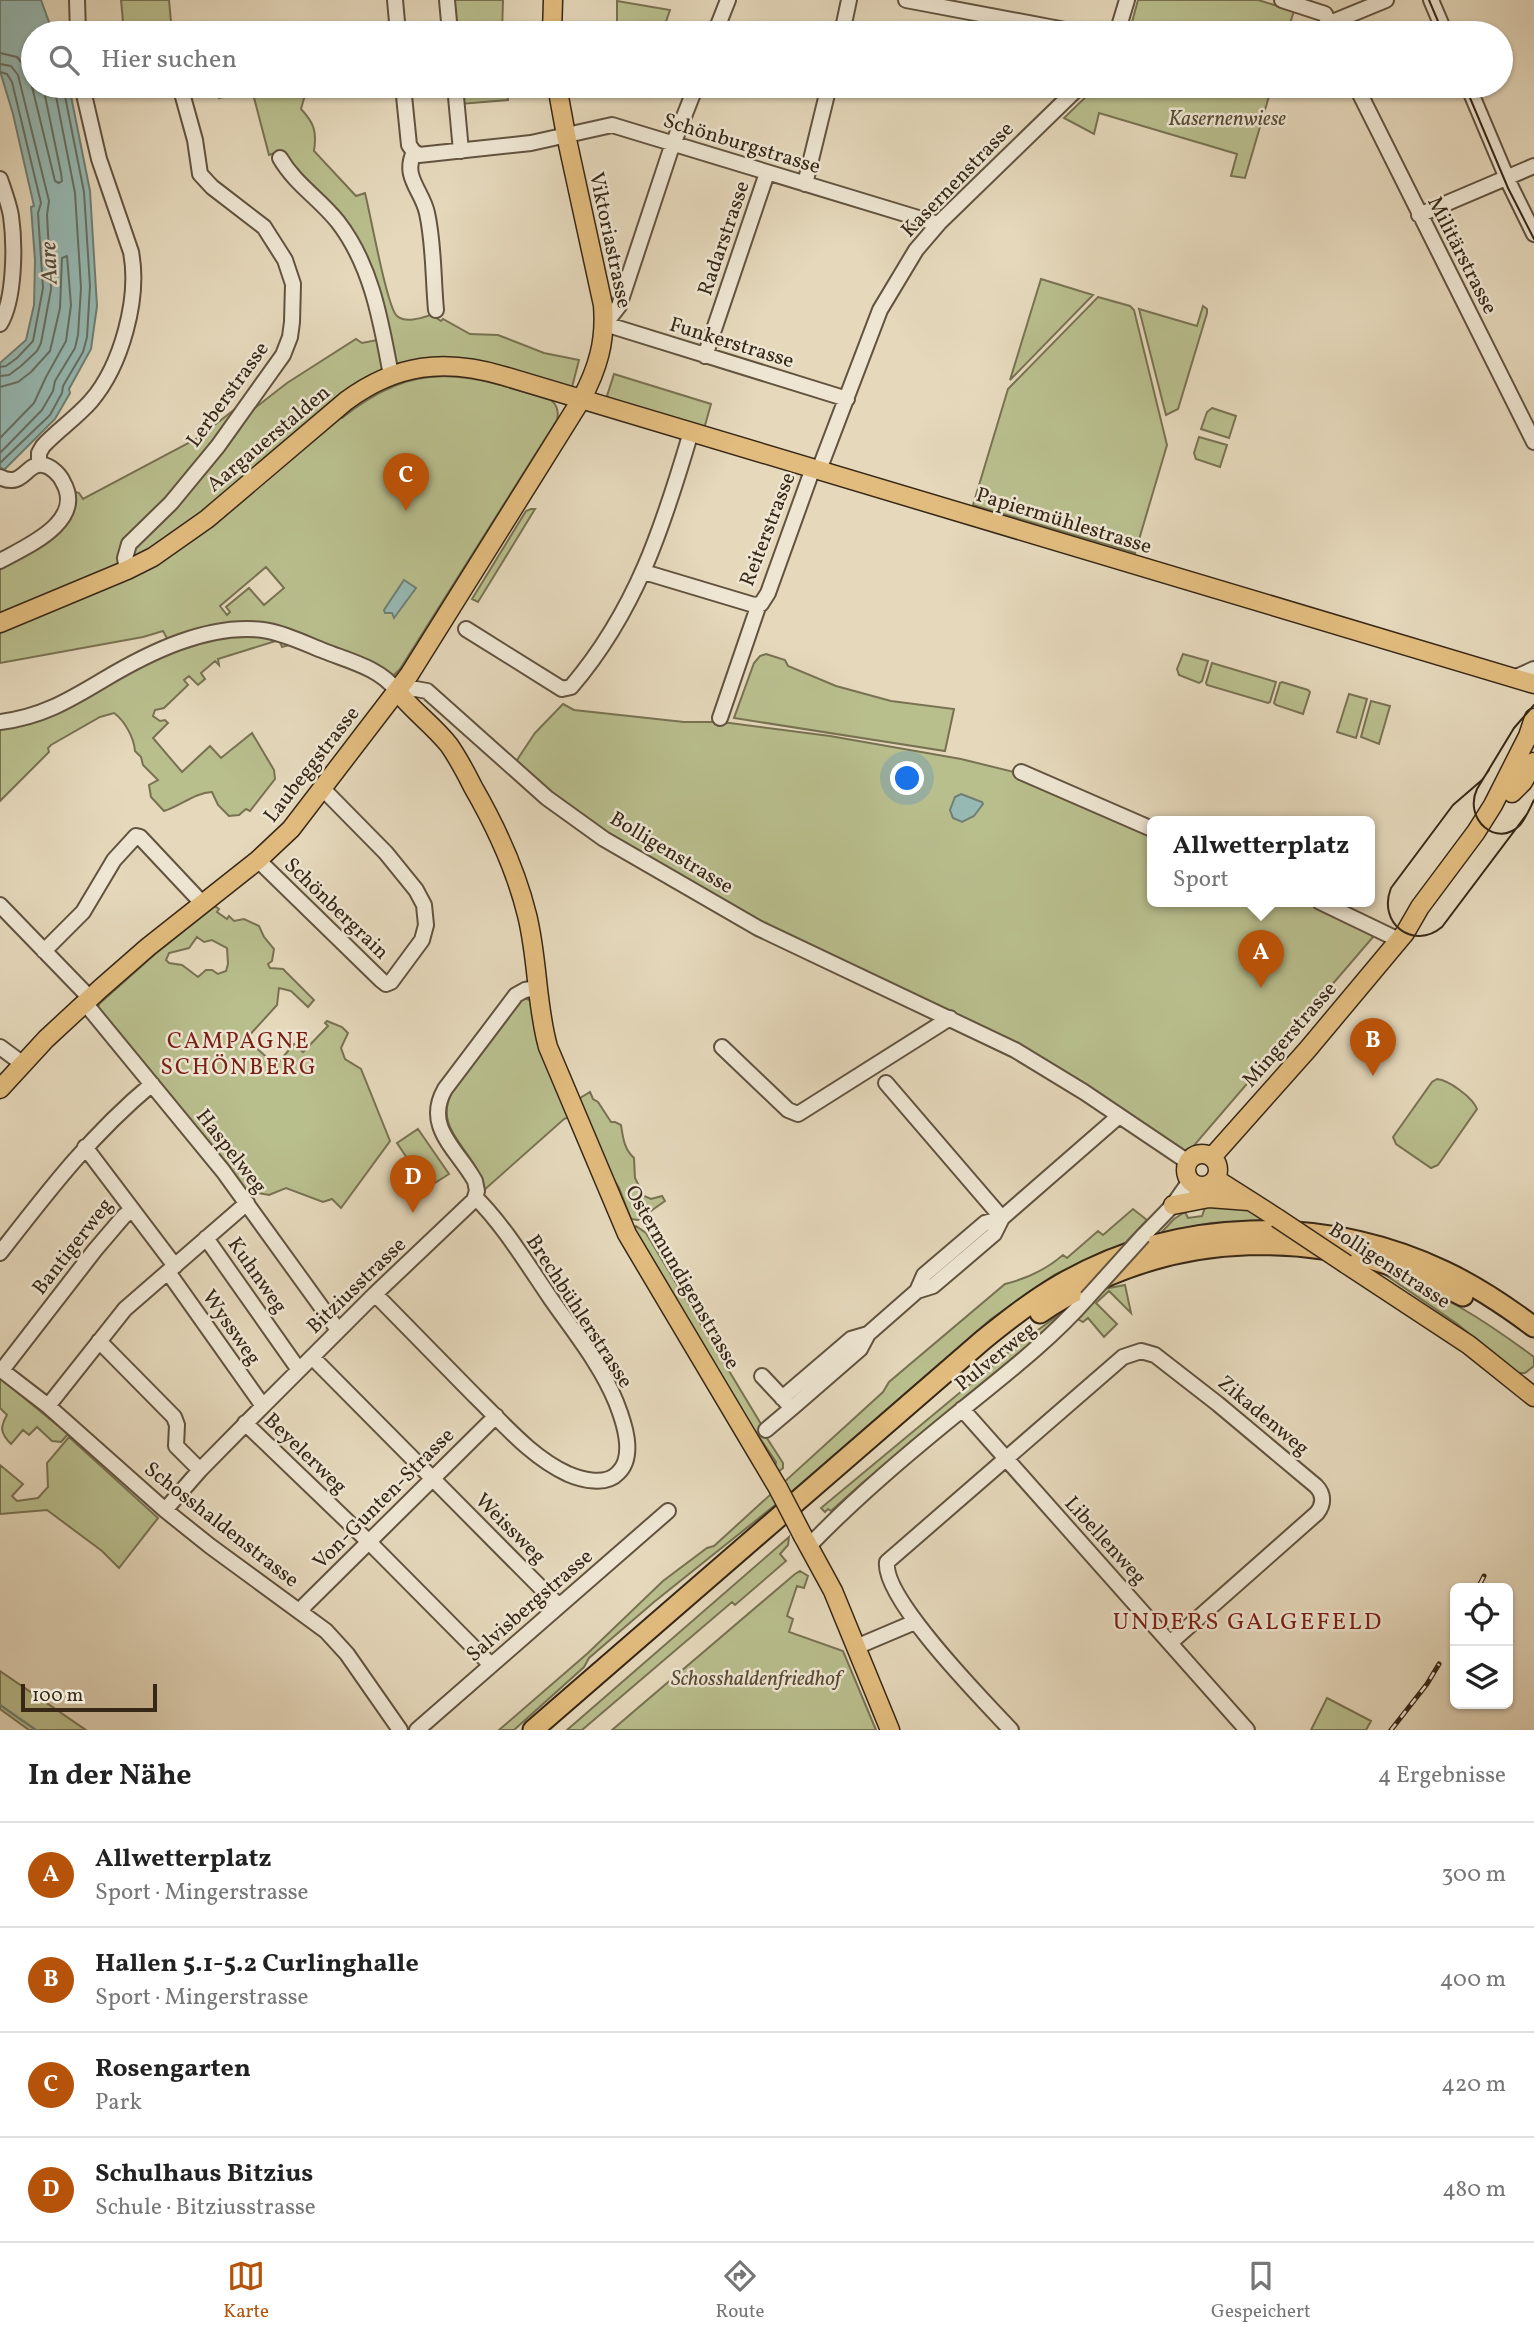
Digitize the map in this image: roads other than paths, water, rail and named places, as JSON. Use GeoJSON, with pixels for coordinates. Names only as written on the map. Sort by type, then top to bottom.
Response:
{"type":"FeatureCollection","features":[{"type":"Feature","properties":{"kind":"highway"},"geometry":{"type":"LineString","coordinates":[[533,1730],[992,1332],[1042,1296],[1107,1262],[1155,1245],[1203,1235],[1304,1231],[1375,1245],[1423,1262],[1468,1284],[1534,1328]]}},
{"type":"Feature","properties":{"kind":"highway"},"geometry":{"type":"LineString","coordinates":[[553,1730],[991,1349],[1049,1307],[1090,1284],[1128,1268],[1182,1253],[1230,1245],[1287,1245],[1350,1253],[1396,1266],[1441,1284],[1487,1310],[1534,1343]]}},
{"type":"Feature","properties":{"kind":"main road"},"geometry":{"type":"LineString","coordinates":[[552,21],[553,0]]}},
{"type":"Feature","properties":{"kind":"main road","name":"Viktoriastrasse"},"geometry":{"type":"LineString","coordinates":[[559,98],[605,324],[601,355],[582,400]]}},
{"type":"Feature","properties":{"kind":"main road","name":"Aargauerstalden"},"geometry":{"type":"LineString","coordinates":[[0,623],[127,570],[153,556],[207,519],[346,401],[366,386],[391,375],[434,367],[470,368],[496,373],[582,400]]}},
{"type":"Feature","properties":{"kind":"main road","name":"Papiermühlestrasse"},"geometry":{"type":"LineString","coordinates":[[582,400],[1534,684]]}},
{"type":"Feature","properties":{"kind":"main road","name":"Laubeggstrasse"},"geometry":{"type":"LineString","coordinates":[[0,1089],[87,1001],[291,829],[397,691],[582,400]]}},
{"type":"Feature","properties":{"kind":"main road","name":"Ostermundigenstrasse"},"geometry":{"type":"LineString","coordinates":[[397,691],[452,751],[495,826],[528,916],[542,1023],[548,1047],[620,1219],[778,1488],[833,1591],[890,1730]]}},
{"type":"Feature","properties":{"kind":"main road"},"geometry":{"type":"LineString","coordinates":[[1508,792],[1534,718]]}},
{"type":"Feature","properties":{"kind":"main road"},"geometry":{"type":"LineString","coordinates":[[1508,792],[1534,749]]}},
{"type":"Feature","properties":{"kind":"main road"},"geometry":{"type":"LineString","coordinates":[[1508,792],[1523,782],[1534,762]]}},
{"type":"Feature","properties":{"kind":"main road","name":"Mingerstrasse"},"geometry":{"type":"LineString","coordinates":[[1212,1157],[1300,1058],[1402,936],[1420,907],[1508,792]]}},
{"type":"Feature","properties":{"kind":"main road"},"geometry":{"type":"LineString","coordinates":[[1200,1154],[1212,1157],[1219,1169],[1216,1179],[1204,1187],[1197,1186],[1190,1181],[1186,1171],[1188,1162],[1200,1154]]}},
{"type":"Feature","properties":{"kind":"main road","name":"Bolligenstrasse"},"geometry":{"type":"LineString","coordinates":[[1216,1179],[1469,1345],[1534,1397]]}},
{"type":"Feature","properties":{"kind":"main road"},"geometry":{"type":"LineString","coordinates":[[1173,1205],[1209,1198],[1250,1201]]}},
{"type":"Feature","properties":{"kind":"street"},"geometry":{"type":"LineString","coordinates":[[77,0],[78,21]]}},
{"type":"Feature","properties":{"kind":"street"},"geometry":{"type":"LineString","coordinates":[[395,0],[397,21]]}},
{"type":"Feature","properties":{"kind":"street"},"geometry":{"type":"LineString","coordinates":[[447,0],[449,21]]}},
{"type":"Feature","properties":{"kind":"street"},"geometry":{"type":"LineString","coordinates":[[720,21],[728,0]]}},
{"type":"Feature","properties":{"kind":"street"},"geometry":{"type":"LineString","coordinates":[[845,21],[849,0]]}},
{"type":"Feature","properties":{"kind":"street"},"geometry":{"type":"LineString","coordinates":[[906,0],[1021,21]]}},
{"type":"Feature","properties":{"kind":"street"},"geometry":{"type":"LineString","coordinates":[[1121,21],[1127,0]]}},
{"type":"Feature","properties":{"kind":"street"},"geometry":{"type":"LineString","coordinates":[[1345,21],[1386,0]]}},
{"type":"Feature","properties":{"kind":"street"},"geometry":{"type":"LineString","coordinates":[[1431,0],[1440,21]]}},
{"type":"Feature","properties":{"kind":"street"},"geometry":{"type":"LineString","coordinates":[[1286,1],[1325,14],[1328,21]]}},
{"type":"Feature","properties":{"kind":"street"},"geometry":{"type":"LineString","coordinates":[[39,465],[39,453],[43,446],[89,403],[111,373],[121,348],[130,309],[133,265],[131,252],[99,159],[85,98]]}},
{"type":"Feature","properties":{"kind":"street","name":"Lerberstrasse"},"geometry":{"type":"LineString","coordinates":[[127,570],[125,558],[129,544],[171,503],[218,446],[283,355],[292,322],[293,284],[285,260],[264,227],[212,187],[200,174],[195,140],[183,98]]}},
{"type":"Feature","properties":{"kind":"street"},"geometry":{"type":"LineString","coordinates":[[404,98],[412,150],[409,169],[412,183],[427,214],[436,310]]}},
{"type":"Feature","properties":{"kind":"street"},"geometry":{"type":"LineString","coordinates":[[456,98],[461,151]]}},
{"type":"Feature","properties":{"kind":"street"},"geometry":{"type":"LineString","coordinates":[[605,324],[619,306],[691,98]]}},
{"type":"Feature","properties":{"kind":"street"},"geometry":{"type":"LineString","coordinates":[[805,184],[826,98]]}},
{"type":"Feature","properties":{"kind":"street","name":"Kasernenstrasse"},"geometry":{"type":"LineString","coordinates":[[816,469],[847,399],[883,303],[916,250],[938,224],[1068,98]]}},
{"type":"Feature","properties":{"kind":"street","name":"Militärstrasse"},"geometry":{"type":"LineString","coordinates":[[1362,98],[1534,442]]}},
{"type":"Feature","properties":{"kind":"street"},"geometry":{"type":"LineString","coordinates":[[1473,98],[1506,178],[1534,234]]}},
{"type":"Feature","properties":{"kind":"street","name":"Schönburgstrasse"},"geometry":{"type":"LineString","coordinates":[[412,150],[424,155],[531,143],[612,125],[938,224]]}},
{"type":"Feature","properties":{"kind":"street"},"geometry":{"type":"LineString","coordinates":[[280,158],[294,178],[340,225],[360,260],[380,315],[391,375]]}},
{"type":"Feature","properties":{"kind":"street"},"geometry":{"type":"LineString","coordinates":[[1419,215],[1534,166]]}},
{"type":"Feature","properties":{"kind":"street","name":"Radarstrasse"},"geometry":{"type":"LineString","coordinates":[[705,356],[768,173]]}},
{"type":"Feature","properties":{"kind":"street"},"geometry":{"type":"LineString","coordinates":[[0,179],[11,221],[8,303],[0,324]]}},
{"type":"Feature","properties":{"kind":"street","name":"Funkerstrasse"},"geometry":{"type":"LineString","coordinates":[[605,324],[847,399]]}},
{"type":"Feature","properties":{"kind":"street"},"geometry":{"type":"LineString","coordinates":[[466,629],[549,681],[567,690],[573,686],[611,633],[644,572],[663,526],[691,432]]}},
{"type":"Feature","properties":{"kind":"street"},"geometry":{"type":"LineString","coordinates":[[0,477],[18,479],[39,465],[51,468],[64,482],[67,498],[60,522],[48,534],[0,561]]}},
{"type":"Feature","properties":{"kind":"street","name":"Reiterstrasse"},"geometry":{"type":"LineString","coordinates":[[644,572],[751,604],[759,604],[768,593],[816,469]]}},
{"type":"Feature","properties":{"kind":"street","name":"Reiterstrasse"},"geometry":{"type":"LineString","coordinates":[[720,718],[759,604]]}},
{"type":"Feature","properties":{"kind":"street"},"geometry":{"type":"LineString","coordinates":[[0,722],[39,715],[55,708],[134,663],[178,642],[247,629],[279,634],[381,674],[397,691]]}},
{"type":"Feature","properties":{"kind":"street"},"geometry":{"type":"LineString","coordinates":[[1514,678],[1534,669]]}},
{"type":"Feature","properties":{"kind":"street","name":"Bolligenstrasse"},"geometry":{"type":"LineString","coordinates":[[397,691],[427,691],[547,798],[604,839],[691,891],[758,928],[950,1018],[1048,1069],[1188,1162]]}},
{"type":"Feature","properties":{"kind":"street"},"geometry":{"type":"LineString","coordinates":[[1021,772],[1147,826]]}},
{"type":"Feature","properties":{"kind":"street","name":"Schönbergrain"},"geometry":{"type":"LineString","coordinates":[[258,859],[388,984],[422,940],[426,925],[424,905],[416,890],[386,853],[323,789]]}},
{"type":"Feature","properties":{"kind":"street"},"geometry":{"type":"LineString","coordinates":[[44,951],[83,912],[118,853],[136,836],[202,903]]}},
{"type":"Feature","properties":{"kind":"street"},"geometry":{"type":"LineString","coordinates":[[1332,907],[1402,936]]}},
{"type":"Feature","properties":{"kind":"street","name":"Haspelweg"},"geometry":{"type":"LineString","coordinates":[[2,913],[44,951],[87,1001],[247,1203],[338,1331]]}},
{"type":"Feature","properties":{"kind":"street"},"geometry":{"type":"LineString","coordinates":[[475,1197],[477,1189],[474,1179],[439,1124],[438,1104],[445,1089],[516,995],[537,988]]}},
{"type":"Feature","properties":{"kind":"street"},"geometry":{"type":"LineString","coordinates":[[722,1047],[787,1109],[796,1114],[950,1018]]}},
{"type":"Feature","properties":{"kind":"street"},"geometry":{"type":"LineString","coordinates":[[0,1047],[23,1064]]}},
{"type":"Feature","properties":{"kind":"street"},"geometry":{"type":"LineString","coordinates":[[886,1083],[1002,1218]]}},
{"type":"Feature","properties":{"kind":"street"},"geometry":{"type":"LineString","coordinates":[[0,1253],[85,1146],[152,1084]]}},
{"type":"Feature","properties":{"kind":"street"},"geometry":{"type":"LineString","coordinates":[[766,1430],[787,1403],[860,1349],[868,1334],[917,1291],[925,1275],[987,1222],[1002,1218],[1119,1116]]}},
{"type":"Feature","properties":{"kind":"street","name":"Bantigerweg"},"geometry":{"type":"LineString","coordinates":[[1,1370],[95,1250],[131,1210],[85,1146]]}},
{"type":"Feature","properties":{"kind":"street","name":"Pulverweg"},"geometry":{"type":"LineString","coordinates":[[806,1541],[962,1409],[1045,1343],[1173,1205],[1190,1181]]}},
{"type":"Feature","properties":{"kind":"street","name":"Bitziusstrasse"},"geometry":{"type":"LineString","coordinates":[[165,1510],[245,1423],[475,1197]]}},
{"type":"Feature","properties":{"kind":"street","name":"Brechbühlerstrasse"},"geometry":{"type":"LineString","coordinates":[[375,1294],[538,1456],[575,1477],[605,1480],[617,1475],[626,1455],[625,1432],[610,1390],[533,1272],[475,1197]]}},
{"type":"Feature","properties":{"kind":"street"},"geometry":{"type":"LineString","coordinates":[[48,1406],[125,1309],[247,1203]]}},
{"type":"Feature","properties":{"kind":"street","name":"Wyssweg"},"geometry":{"type":"LineString","coordinates":[[131,1210],[263,1406]]}},
{"type":"Feature","properties":{"kind":"street","name":"Kuhnweg"},"geometry":{"type":"LineString","coordinates":[[206,1238],[299,1370]]}},
{"type":"Feature","properties":{"kind":"street"},"geometry":{"type":"LineString","coordinates":[[99,1341],[174,1417],[177,1425],[176,1446],[200,1470]]}},
{"type":"Feature","properties":{"kind":"street","name":"Zikadenweg"},"geometry":{"type":"LineString","coordinates":[[1006,1458],[1123,1357],[1141,1350],[1176,1370],[1317,1487],[1322,1497],[1318,1511],[1170,1643]]}},
{"type":"Feature","properties":{"kind":"street","name":"Weissweg"},"geometry":{"type":"LineString","coordinates":[[312,1357],[559,1606]]}},
{"type":"Feature","properties":{"kind":"street","name":"Schosshaldenstrasse"},"geometry":{"type":"LineString","coordinates":[[1,1370],[48,1406],[165,1510],[326,1631],[347,1654],[400,1730]]}},
{"type":"Feature","properties":{"kind":"street"},"geometry":{"type":"LineString","coordinates":[[762,1376],[787,1403]]}},
{"type":"Feature","properties":{"kind":"street","name":"Libellenweg"},"geometry":{"type":"LineString","coordinates":[[962,1409],[1247,1730]]}},
{"type":"Feature","properties":{"kind":"street","name":"Von-Gunten-Strasse"},"geometry":{"type":"LineString","coordinates":[[302,1611],[305,1605],[496,1416]]}},
{"type":"Feature","properties":{"kind":"street","name":"Beyelerweg"},"geometry":{"type":"LineString","coordinates":[[245,1423],[369,1542],[491,1665]]}},
{"type":"Feature","properties":{"kind":"street"},"geometry":{"type":"LineString","coordinates":[[1006,1458],[889,1560],[887,1567],[888,1574],[915,1622],[1010,1730]]}},
{"type":"Feature","properties":{"kind":"street","name":"Salvisbergstrasse"},"geometry":{"type":"LineString","coordinates":[[417,1730],[668,1511]]}},
{"type":"Feature","properties":{"kind":"street"},"geometry":{"type":"LineString","coordinates":[[856,1647],[915,1622]]}},
{"type":"Feature","properties":{"kind":"water","name":"Aare"},"geometry":{"type":"Polygon","coordinates":[[[0,0],[41,0],[49,21],[21,21],[21,98],[71,98],[90,191],[97,306],[91,349],[69,389],[70,393],[55,419],[4,470],[0,467],[0,363],[26,340],[34,305],[35,260],[31,207],[34,206],[13,114],[0,71],[0,0]]]}},
{"type":"Feature","properties":{"kind":"water"},"geometry":{"type":"Polygon","coordinates":[[[404,580],[416,588],[394,618],[392,613],[385,613],[384,610],[404,580]]]}},
{"type":"Feature","properties":{"kind":"water"},"geometry":{"type":"Polygon","coordinates":[[[961,794],[983,804],[974,816],[962,822],[953,818],[950,810],[955,797],[961,794]]]}},
{"type":"Feature","properties":{"kind":"waterway"},"geometry":{"type":"LineString","coordinates":[[0,1705],[36,1730]]}},
{"type":"Feature","properties":{"kind":"tram line"},"geometry":{"type":"LineString","coordinates":[[1429,0],[1438,21]]}},
{"type":"Feature","properties":{"kind":"tram line"},"geometry":{"type":"LineString","coordinates":[[1470,98],[1508,188],[1534,239]]}},
{"type":"Feature","properties":{"kind":"tram line"},"geometry":{"type":"LineString","coordinates":[[1534,705],[1514,728],[1477,789],[1475,811],[1478,820],[1485,827],[1502,834],[1511,832],[1520,825],[1534,800]]}},
{"type":"Feature","properties":{"kind":"tram line"},"geometry":{"type":"LineString","coordinates":[[1489,770],[1482,780],[1453,805],[1391,888],[1388,901],[1393,922],[1400,930],[1420,936],[1431,934],[1442,927],[1527,814]]}},
{"type":"Feature","properties":{"kind":"railway"},"geometry":{"type":"LineString","coordinates":[[1480,1583],[1484,1576]]}},
{"type":"Feature","properties":{"kind":"railway"},"geometry":{"type":"LineString","coordinates":[[1391,1730],[1439,1664]]}},
{"type":"Feature","properties":{"kind":"place","name":"Rosengarten"},"geometry":{"type":"Point","coordinates":[406,511]}},
{"type":"Feature","properties":{"kind":"place","name":"Allwetterplatz"},"geometry":{"type":"Point","coordinates":[1261,988]}},
{"type":"Feature","properties":{"kind":"place","name":"Hallen 5.1-5.2 Curlinghalle"},"geometry":{"type":"Point","coordinates":[1373,1076]}},
{"type":"Feature","properties":{"kind":"place","name":"Schulhaus Bitzius"},"geometry":{"type":"Point","coordinates":[413,1213]}},
{"type":"Feature","properties":{"kind":"district","name":"CAMPAGNE SCHÖNBERG"},"geometry":{"type":"Point","coordinates":[239,1053]}},
{"type":"Feature","properties":{"kind":"district","name":"UNDERS GALGEFELD"},"geometry":{"type":"Point","coordinates":[1248,1621]}},
{"type":"Feature","properties":{"kind":"park label","name":"Kasernenwiese"},"geometry":{"type":"Point","coordinates":[1227,118]}},
{"type":"Feature","properties":{"kind":"park label","name":"Schosshaldenfriedhof"},"geometry":{"type":"Point","coordinates":[756,1678]}}]}
